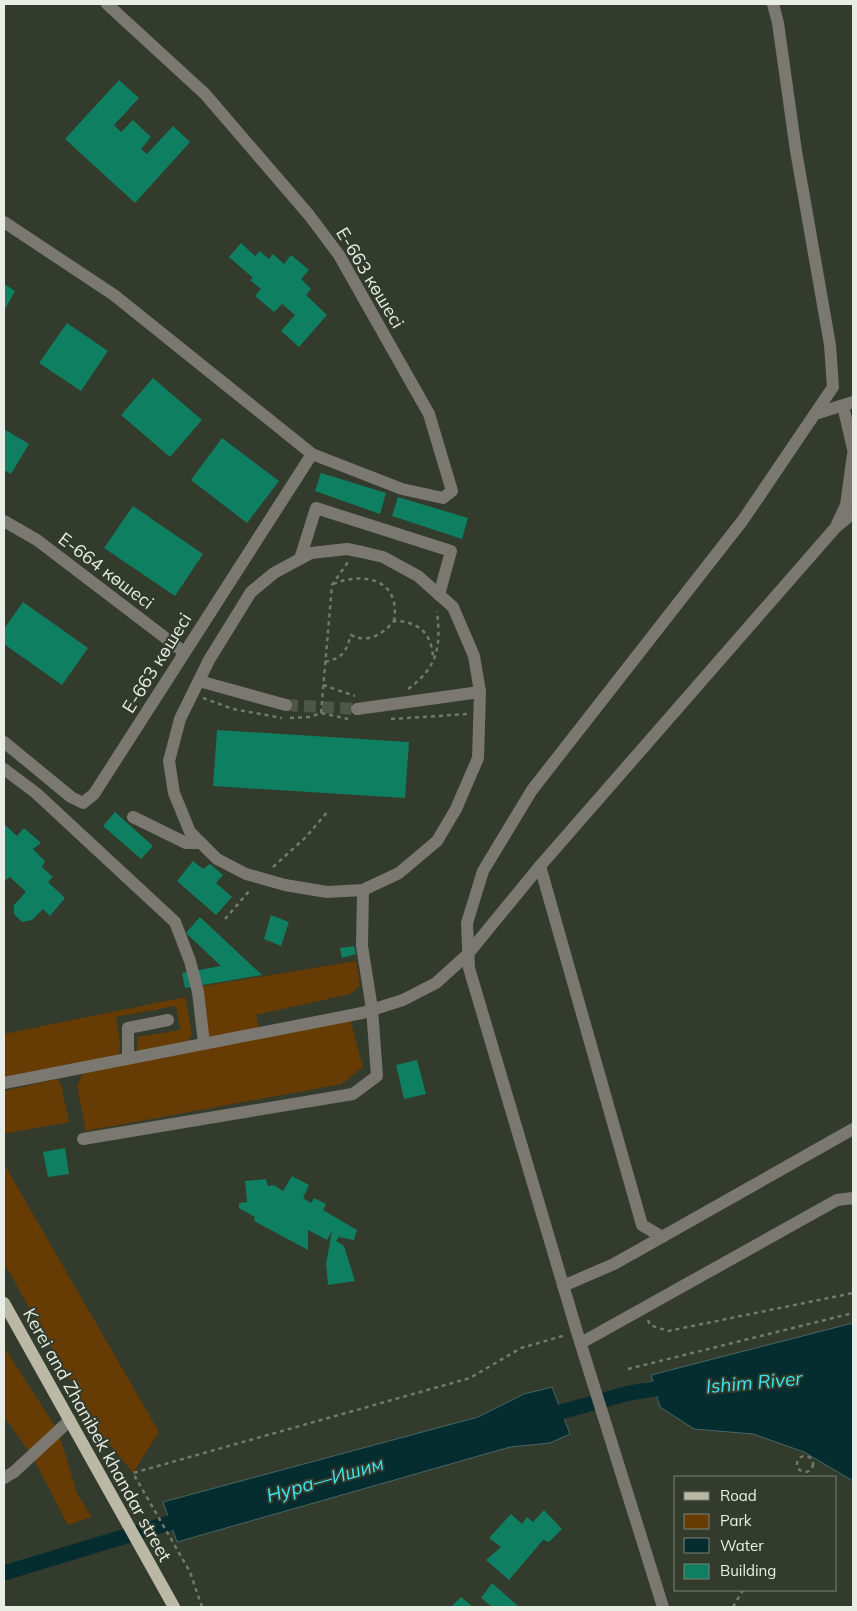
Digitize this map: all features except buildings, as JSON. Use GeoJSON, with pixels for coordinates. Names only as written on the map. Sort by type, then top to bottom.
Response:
{"type":"FeatureCollection","features":[{"type":"Feature","properties":{"kind":"main road","name":"Kerei and Zhanibek khandar street"},"geometry":{"type":"LineString","coordinates":[[4,1303],[7,1313],[70,1420],[174,1607]]}},
{"type":"Feature","properties":{"kind":"street","name":"Е-663 көшесі"},"geometry":{"type":"LineString","coordinates":[[4,222],[114,295],[312,454],[402,488],[443,498],[452,491],[429,414],[339,255],[309,215],[205,94],[107,4]]}},
{"type":"Feature","properties":{"kind":"street"},"geometry":{"type":"LineString","coordinates":[[663,1607],[579,1337],[469,968],[467,922],[483,871],[532,790],[743,520],[833,387],[830,345],[796,151],[778,23],[773,4]]}},
{"type":"Feature","properties":{"kind":"street"},"geometry":{"type":"LineString","coordinates":[[815,414],[848,404],[853,449]]}},
{"type":"Feature","properties":{"kind":"street","name":"Е-663 көшесі"},"geometry":{"type":"LineString","coordinates":[[4,742],[71,797],[83,803],[94,794],[312,454]]}},
{"type":"Feature","properties":{"kind":"street"},"geometry":{"type":"LineString","coordinates":[[836,527],[846,505],[851,481],[853,454]]}},
{"type":"Feature","properties":{"kind":"street"},"geometry":{"type":"LineString","coordinates":[[300,559],[316,508],[451,551],[437,593]]}},
{"type":"Feature","properties":{"kind":"street"},"geometry":{"type":"LineString","coordinates":[[4,1083],[372,1009],[403,1000],[436,983],[468,955],[540,866],[836,527],[853,513]]}},
{"type":"Feature","properties":{"kind":"street","name":"Е-664 көшесі"},"geometry":{"type":"LineString","coordinates":[[4,521],[36,540],[184,652]]}},
{"type":"Feature","properties":{"kind":"street"},"geometry":{"type":"LineString","coordinates":[[347,549],[362,552],[383,557],[418,576],[453,607],[474,656],[480,692],[478,758],[456,809],[437,841],[399,873],[363,890],[327,892],[285,885],[246,874],[217,859],[190,832],[174,793],[169,761],[180,719],[209,660],[251,592],[274,572],[311,553],[347,549]]}},
{"type":"Feature","properties":{"kind":"street"},"geometry":{"type":"LineString","coordinates":[[199,681],[286,705]]}},
{"type":"Feature","properties":{"kind":"street"},"geometry":{"type":"LineString","coordinates":[[357,709],[480,692]]}},
{"type":"Feature","properties":{"kind":"street"},"geometry":{"type":"LineString","coordinates":[[4,769],[36,793],[175,922],[190,961],[198,992],[204,1043]]}},
{"type":"Feature","properties":{"kind":"street"},"geometry":{"type":"LineString","coordinates":[[133,817],[186,843],[201,843]]}},
{"type":"Feature","properties":{"kind":"street"},"geometry":{"type":"LineString","coordinates":[[540,866],[642,1225],[662,1237]]}},
{"type":"Feature","properties":{"kind":"street"},"geometry":{"type":"LineString","coordinates":[[84,1140],[353,1094],[377,1076],[372,1009],[362,946],[363,890]]}},
{"type":"Feature","properties":{"kind":"street"},"geometry":{"type":"LineString","coordinates":[[128,1058],[128,1028],[168,1020]]}},
{"type":"Feature","properties":{"kind":"street"},"geometry":{"type":"LineString","coordinates":[[564,1286],[614,1264],[853,1129]]}},
{"type":"Feature","properties":{"kind":"street"},"geometry":{"type":"LineString","coordinates":[[579,1337],[643,1308],[836,1200],[853,1198]]}},
{"type":"Feature","properties":{"kind":"street"},"geometry":{"type":"LineString","coordinates":[[4,1478],[14,1472],[70,1420]]}},
{"type":"Feature","properties":{"kind":"path"},"geometry":{"type":"LineString","coordinates":[[321,713],[332,585],[344,565],[362,552]]}},
{"type":"Feature","properties":{"kind":"path"},"geometry":{"type":"LineString","coordinates":[[325,662],[339,658],[345,651],[351,635],[356,638],[374,638],[386,631],[394,622],[397,608],[393,597],[385,587],[374,580],[354,577],[332,585]]}},
{"type":"Feature","properties":{"kind":"path"},"geometry":{"type":"LineString","coordinates":[[405,691],[419,681],[431,666],[440,642],[437,593]]}},
{"type":"Feature","properties":{"kind":"path"},"geometry":{"type":"LineString","coordinates":[[394,622],[417,625],[429,636],[434,660]]}},
{"type":"Feature","properties":{"kind":"path"},"geometry":{"type":"LineString","coordinates":[[323,685],[357,709]]}},
{"type":"Feature","properties":{"kind":"path"},"geometry":{"type":"LineString","coordinates":[[192,694],[233,709],[275,718],[310,717],[321,713],[357,709]]}},
{"type":"Feature","properties":{"kind":"path"},"geometry":{"type":"LineString","coordinates":[[385,719],[480,713]]}},
{"type":"Feature","properties":{"kind":"path"},"geometry":{"type":"LineString","coordinates":[[225,919],[260,878],[306,837],[329,810]]}},
{"type":"Feature","properties":{"kind":"path"},"geometry":{"type":"LineString","coordinates":[[643,1308],[650,1325],[668,1331],[853,1293]]}},
{"type":"Feature","properties":{"kind":"path"},"geometry":{"type":"LineString","coordinates":[[628,1369],[853,1314]]}},
{"type":"Feature","properties":{"kind":"path"},"geometry":{"type":"LineString","coordinates":[[202,1607],[190,1572],[133,1473],[470,1378],[521,1348],[579,1337]]}},
{"type":"Feature","properties":{"kind":"path"},"geometry":{"type":"LineString","coordinates":[[801,1456],[807,1456],[813,1461],[812,1467],[809,1471],[802,1472],[797,1468],[796,1463],[801,1456]]}},
{"type":"Feature","properties":{"kind":"path"},"geometry":{"type":"LineString","coordinates":[[800,1476],[802,1472]]}},
{"type":"Feature","properties":{"kind":"path"},"geometry":{"type":"LineString","coordinates":[[733,1607],[742,1591]]}},
{"type":"Feature","properties":{"kind":"green space"},"geometry":{"type":"Polygon","coordinates":[[[356,961],[360,986],[350,994],[256,1015],[259,1028],[208,1038],[197,987],[356,961]]]}},
{"type":"Feature","properties":{"kind":"green space"},"geometry":{"type":"Polygon","coordinates":[[[185,997],[192,1034],[188,1041],[198,1040],[137,1051],[137,1037],[180,1030],[176,1006],[116,1017],[120,1041],[119,1055],[4,1077],[4,1034],[185,997]]]}},
{"type":"Feature","properties":{"kind":"green space"},"geometry":{"type":"Polygon","coordinates":[[[350,1019],[363,1067],[342,1084],[86,1131],[77,1086],[83,1073],[350,1019]]]}},
{"type":"Feature","properties":{"kind":"green space"},"geometry":{"type":"Polygon","coordinates":[[[57,1079],[61,1085],[69,1122],[4,1134],[4,1091],[57,1079]]]}},
{"type":"Feature","properties":{"kind":"green space"},"geometry":{"type":"Polygon","coordinates":[[[4,1164],[159,1432],[133,1473],[99,1431],[4,1263],[4,1164]]]}},
{"type":"Feature","properties":{"kind":"green space"},"geometry":{"type":"Polygon","coordinates":[[[4,1347],[58,1431],[77,1493],[91,1517],[68,1525],[32,1456],[4,1416],[4,1347]]]}},
{"type":"Feature","properties":{"kind":"water","name":"Ishim River"},"geometry":{"type":"Polygon","coordinates":[[[853,1323],[853,1481],[804,1452],[753,1434],[694,1429],[660,1407],[655,1390],[631,1397],[629,1388],[653,1381],[651,1375],[853,1323]]]}},
{"type":"Feature","properties":{"kind":"water"},"geometry":{"type":"Polygon","coordinates":[[[552,1387],[570,1434],[550,1443],[510,1447],[177,1542],[163,1502],[478,1417],[524,1394],[552,1387]]]}},
{"type":"Feature","properties":{"kind":"waterway"},"geometry":{"type":"LineString","coordinates":[[543,1417],[629,1393],[655,1389]]}},
{"type":"Feature","properties":{"kind":"waterway","name":"Нура—Ишим"},"geometry":{"type":"LineString","coordinates":[[4,1573],[189,1517]]}},
{"type":"Feature","properties":{"kind":"tunnel"},"geometry":{"type":"LineString","coordinates":[[286,705],[357,709]]}}]}
